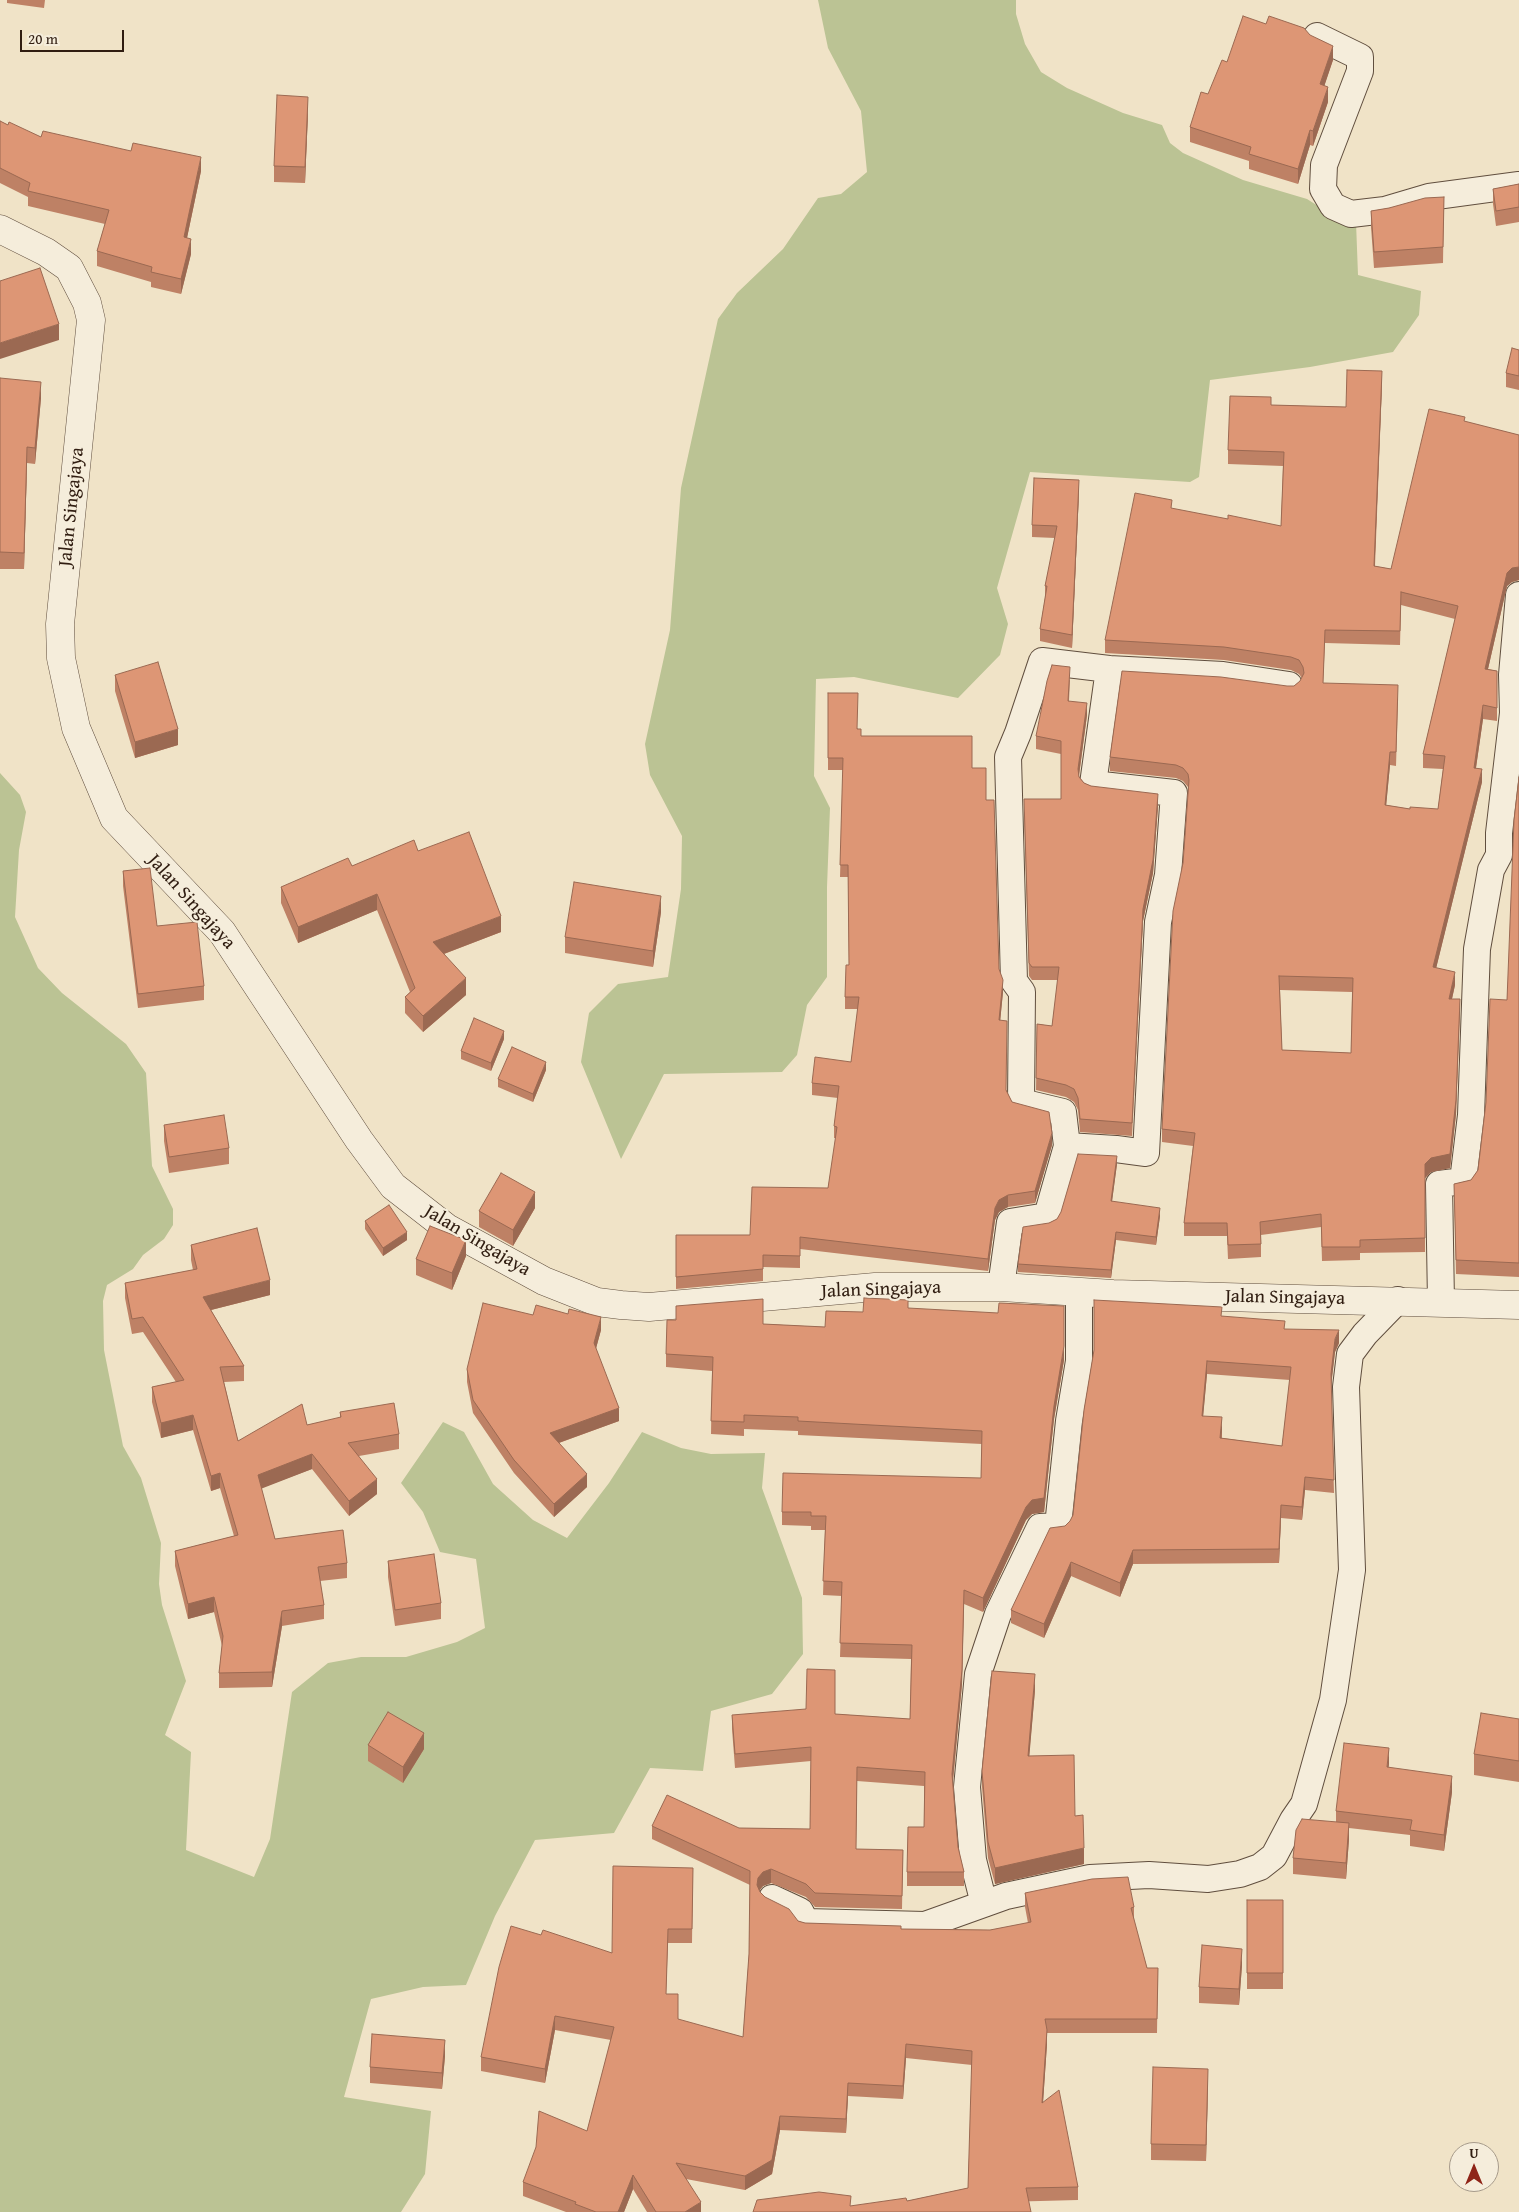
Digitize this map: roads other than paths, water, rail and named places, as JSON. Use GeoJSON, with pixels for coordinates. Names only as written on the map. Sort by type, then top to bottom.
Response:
{"type":"FeatureCollection","features":[{"type":"Feature","properties":{"kind":"street"},"geometry":{"type":"LineString","coordinates":[[1317,36],[1360,57],[1360,71],[1324,164],[1323,189],[1333,206],[1351,214],[1385,210],[1429,197],[1519,186]]}},
{"type":"Feature","properties":{"kind":"street","name":"Jalan Singajaya"},"geometry":{"type":"LineString","coordinates":[[0,230],[46,252],[69,268],[87,303],[91,320],[60,624],[62,658],[76,728],[114,818],[222,932],[359,1140],[393,1186],[447,1228],[544,1281],[597,1302],[649,1307],[875,1287],[1001,1287],[1078,1292],[1519,1305]]}},
{"type":"Feature","properties":{"kind":"street"},"geometry":{"type":"LineString","coordinates":[[1441,1302],[1439,1184],[1463,1181],[1471,1115],[1478,949],[1491,870],[1499,855],[1499,833],[1513,713],[1512,675],[1519,596]]}},
{"type":"Feature","properties":{"kind":"street"},"geometry":{"type":"LineString","coordinates":[[1001,1287],[1010,1222],[1047,1216],[1067,1146],[1062,1112],[1021,1102],[1022,992],[1014,981],[1008,757],[1042,661],[1109,669],[1223,675],[1289,685]]}},
{"type":"Feature","properties":{"kind":"street"},"geometry":{"type":"LineString","coordinates":[[1067,1146],[1146,1153],[1158,922],[1168,875],[1174,793],[1093,784],[1109,669]]}},
{"type":"Feature","properties":{"kind":"street"},"geometry":{"type":"LineString","coordinates":[[984,1904],[973,1860],[967,1787],[978,1674],[998,1614],[1040,1527],[1058,1526],[1069,1421],[1079,1361],[1078,1292]]}},
{"type":"Feature","properties":{"kind":"street"},"geometry":{"type":"LineString","coordinates":[[772,1898],[800,1911],[804,1920],[810,1923],[872,1922],[925,1925],[1006,1896],[1090,1878],[1149,1876],[1208,1879],[1240,1874],[1260,1867],[1274,1856],[1293,1820],[1304,1804],[1333,1700],[1336,1682],[1352,1570],[1346,1387],[1350,1354],[1365,1334],[1398,1300]]}}]}
